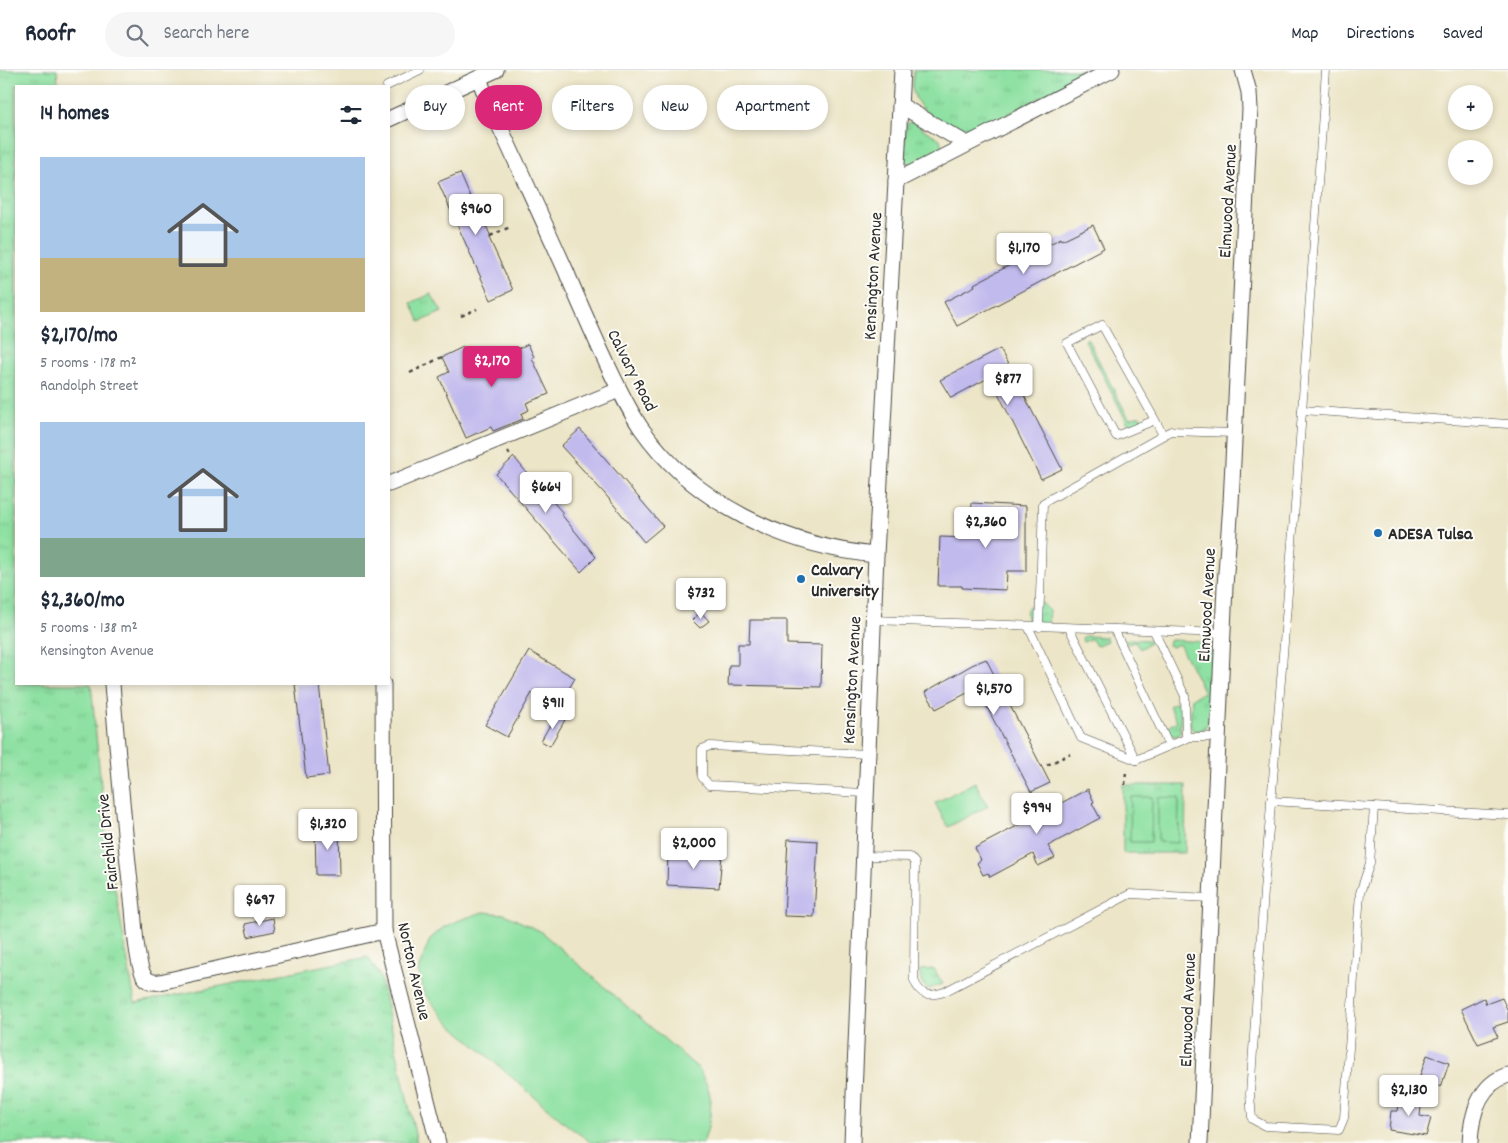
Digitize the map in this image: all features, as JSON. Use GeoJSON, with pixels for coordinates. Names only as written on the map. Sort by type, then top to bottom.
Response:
{"type":"FeatureCollection","features":[{"type":"Feature","properties":{"kind":"street"},"geometry":{"type":"LineString","coordinates":[[390,118],[478,74],[496,70]]}},
{"type":"Feature","properties":{"kind":"street","name":"Kensington Avenue"},"geometry":{"type":"LineString","coordinates":[[852,1143],[876,555],[902,70]]}},
{"type":"Feature","properties":{"kind":"street"},"geometry":{"type":"LineString","coordinates":[[896,181],[1112,70]]}},
{"type":"Feature","properties":{"kind":"street","name":"Elmwood Avenue"},"geometry":{"type":"LineString","coordinates":[[1200,1143],[1210,898],[1250,109],[1249,92],[1243,70]]}},
{"type":"Feature","properties":{"kind":"street","name":"Calvary Road"},"geometry":{"type":"LineString","coordinates":[[478,74],[486,96],[619,390],[641,427],[661,453],[695,484],[748,520],[777,532],[854,553],[876,555]]}},
{"type":"Feature","properties":{"kind":"street"},"geometry":{"type":"LineString","coordinates":[[900,105],[967,144]]}},
{"type":"Feature","properties":{"kind":"street"},"geometry":{"type":"LineString","coordinates":[[390,484],[619,390]]}},
{"type":"Feature","properties":{"kind":"street","name":"Fairchild Drive"},"geometry":{"type":"LineString","coordinates":[[112,685],[119,787],[141,969],[148,980],[154,983],[160,982],[384,931]]}},
{"type":"Feature","properties":{"kind":"street","name":"Norton Avenue"},"geometry":{"type":"LineString","coordinates":[[383,685],[384,931],[438,1143]]}},
{"type":"Feature","properties":{"kind":"street"},"geometry":{"type":"LineString","coordinates":[[1470,1143],[1473,1118],[1478,1104],[1489,1086],[1505,1076]]}},
{"type":"Feature","properties":{"kind":"lane"},"geometry":{"type":"LineString","coordinates":[[389,85],[420,70]]}},
{"type":"Feature","properties":{"kind":"lane"},"geometry":{"type":"LineString","coordinates":[[1326,70],[1250,1094],[1252,1119],[1265,1126],[1339,1130],[1344,1118],[1360,894],[1370,863],[1374,807]]}},
{"type":"Feature","properties":{"kind":"lane"},"geometry":{"type":"LineString","coordinates":[[1155,420],[1116,436],[1067,343],[1102,325],[1155,420],[1163,435]]}},
{"type":"Feature","properties":{"kind":"lane"},"geometry":{"type":"LineString","coordinates":[[1302,410],[1508,424]]}},
{"type":"Feature","properties":{"kind":"lane"},"geometry":{"type":"LineString","coordinates":[[1039,627],[1043,503],[1170,431],[1234,433]]}},
{"type":"Feature","properties":{"kind":"lane"},"geometry":{"type":"LineString","coordinates":[[873,620],[1223,634]]}},
{"type":"Feature","properties":{"kind":"lane"},"geometry":{"type":"LineString","coordinates":[[1028,626],[1080,738],[1136,760],[1186,738],[1218,737]]}},
{"type":"Feature","properties":{"kind":"lane"},"geometry":{"type":"LineString","coordinates":[[1069,628],[1136,760]]}},
{"type":"Feature","properties":{"kind":"lane"},"geometry":{"type":"LineString","coordinates":[[1114,630],[1169,746]]}},
{"type":"Feature","properties":{"kind":"lane"},"geometry":{"type":"LineString","coordinates":[[1154,631],[1186,696],[1186,738]]}},
{"type":"Feature","properties":{"kind":"lane"},"geometry":{"type":"LineString","coordinates":[[865,793],[709,785],[702,777],[702,749],[710,746],[867,754]]}},
{"type":"Feature","properties":{"kind":"lane"},"geometry":{"type":"LineString","coordinates":[[1271,801],[1508,815]]}},
{"type":"Feature","properties":{"kind":"lane"},"geometry":{"type":"LineString","coordinates":[[863,856],[910,857],[915,863],[914,980],[916,987],[927,995],[934,996],[1130,894],[1210,898]]}},
{"type":"Feature","properties":{"kind":"path"},"geometry":{"type":"LineString","coordinates":[[490,236],[510,226]]}},
{"type":"Feature","properties":{"kind":"path"},"geometry":{"type":"LineString","coordinates":[[461,316],[478,309]]}},
{"type":"Feature","properties":{"kind":"path"},"geometry":{"type":"LineString","coordinates":[[410,373],[442,357]]}},
{"type":"Feature","properties":{"kind":"path"},"geometry":{"type":"LineString","coordinates":[[1047,764],[1070,754]]}},
{"type":"Feature","properties":{"kind":"path"},"geometry":{"type":"LineString","coordinates":[[1126,771],[1126,785]]}},
{"type":"Feature","properties":{"kind":"green space"},"geometry":{"type":"Polygon","coordinates":[[[0,70],[57,70],[58,85],[15,85],[15,685],[91,685],[106,837],[135,1003],[368,957],[380,976],[417,1143],[0,1143],[0,70]]]}},
{"type":"Feature","properties":{"kind":"green space"},"geometry":{"type":"Polygon","coordinates":[[[914,70],[1093,70],[988,125],[963,128],[937,120],[923,109],[913,92],[914,70]]]}},
{"type":"Feature","properties":{"kind":"green space"},"geometry":{"type":"Polygon","coordinates":[[[910,122],[915,122],[921,128],[940,139],[942,147],[917,163],[908,164],[904,158],[906,125],[910,122]]]}},
{"type":"Feature","properties":{"kind":"green space"},"geometry":{"type":"Polygon","coordinates":[[[431,294],[442,312],[420,322],[411,303],[431,294]]]}},
{"type":"Feature","properties":{"kind":"green space"},"geometry":{"type":"Polygon","coordinates":[[[1087,338],[1129,419],[1140,416],[1142,420],[1140,424],[1130,424],[1127,422],[1085,340],[1087,338]]]}},
{"type":"Feature","properties":{"kind":"green space"},"geometry":{"type":"Polygon","coordinates":[[[1036,603],[1042,603],[1049,610],[1048,622],[1044,626],[1030,623],[1026,614],[1028,608],[1036,603]]]}},
{"type":"Feature","properties":{"kind":"green space"},"geometry":{"type":"Polygon","coordinates":[[[1085,636],[1106,637],[1107,641],[1096,646],[1092,639],[1083,642],[1082,638],[1085,636]]]}},
{"type":"Feature","properties":{"kind":"green space"},"geometry":{"type":"Polygon","coordinates":[[[1125,640],[1149,640],[1150,643],[1140,649],[1135,642],[1127,644],[1125,640]]]}},
{"type":"Feature","properties":{"kind":"green space"},"geometry":{"type":"Polygon","coordinates":[[[1169,641],[1204,642],[1213,653],[1210,720],[1204,729],[1195,731],[1190,724],[1192,698],[1204,692],[1179,644],[1172,647],[1168,645],[1169,641]]]}},
{"type":"Feature","properties":{"kind":"green space"},"geometry":{"type":"Polygon","coordinates":[[[1177,702],[1181,705],[1180,733],[1177,736],[1173,736],[1170,733],[1169,726],[1177,721],[1169,706],[1177,702]]]}},
{"type":"Feature","properties":{"kind":"green space"},"geometry":{"type":"Polygon","coordinates":[[[975,782],[988,806],[948,827],[935,803],[975,782]]]}},
{"type":"Feature","properties":{"kind":"green space"},"geometry":{"type":"Polygon","coordinates":[[[1123,785],[1186,785],[1185,853],[1123,853],[1123,785]]]}},
{"type":"Feature","properties":{"kind":"green space"},"geometry":{"type":"Polygon","coordinates":[[[1131,797],[1152,797],[1151,842],[1130,842],[1131,797]]]}},
{"type":"Feature","properties":{"kind":"green space"},"geometry":{"type":"Polygon","coordinates":[[[1158,797],[1179,798],[1178,843],[1158,842],[1158,797]]]}},
{"type":"Feature","properties":{"kind":"green space"},"geometry":{"type":"Polygon","coordinates":[[[483,912],[504,914],[540,931],[699,1069],[708,1088],[711,1104],[709,1124],[703,1143],[592,1143],[567,1125],[448,1022],[424,993],[418,970],[430,939],[444,927],[483,912]]]}},
{"type":"Feature","properties":{"kind":"green space"},"geometry":{"type":"Polygon","coordinates":[[[934,969],[943,984],[929,989],[922,983],[920,970],[934,969]]]}},
{"type":"Feature","properties":{"kind":"building"},"geometry":{"type":"Polygon","coordinates":[[[460,173],[478,215],[481,214],[491,237],[489,238],[513,290],[491,300],[438,182],[460,173]]]}},
{"type":"Feature","properties":{"kind":"building"},"geometry":{"type":"Polygon","coordinates":[[[1093,225],[1104,248],[957,326],[944,302],[1061,238],[1062,240],[1093,225]]]}},
{"type":"Feature","properties":{"kind":"building"},"geometry":{"type":"Polygon","coordinates":[[[528,344],[534,357],[532,358],[549,394],[526,403],[529,410],[521,414],[523,419],[493,431],[491,427],[466,438],[439,377],[449,372],[442,357],[463,347],[470,363],[502,348],[505,355],[528,344]]]}},
{"type":"Feature","properties":{"kind":"building"},"geometry":{"type":"Polygon","coordinates":[[[1000,349],[1062,469],[1041,479],[990,377],[951,398],[940,380],[1000,349]]]}},
{"type":"Feature","properties":{"kind":"building"},"geometry":{"type":"Polygon","coordinates":[[[580,429],[663,526],[644,542],[605,494],[561,446],[580,429]]]}},
{"type":"Feature","properties":{"kind":"building"},"geometry":{"type":"Polygon","coordinates":[[[514,457],[544,494],[563,513],[561,514],[596,557],[581,572],[496,474],[514,457]]]}},
{"type":"Feature","properties":{"kind":"building"},"geometry":{"type":"Polygon","coordinates":[[[972,503],[1026,506],[1026,571],[1007,571],[1006,590],[938,586],[940,537],[970,538],[972,503]]]}},
{"type":"Feature","properties":{"kind":"building"},"geometry":{"type":"Polygon","coordinates":[[[701,612],[709,621],[700,628],[692,620],[701,612]]]}},
{"type":"Feature","properties":{"kind":"building"},"geometry":{"type":"Polygon","coordinates":[[[750,620],[787,620],[787,644],[822,645],[821,687],[728,685],[729,665],[738,665],[738,644],[749,644],[750,620]]]}},
{"type":"Feature","properties":{"kind":"building"},"geometry":{"type":"Polygon","coordinates":[[[529,651],[575,678],[558,708],[532,693],[507,737],[485,725],[529,651]]]}},
{"type":"Feature","properties":{"kind":"building"},"geometry":{"type":"Polygon","coordinates":[[[986,659],[1050,783],[1031,792],[977,688],[936,709],[925,692],[986,659]]]}},
{"type":"Feature","properties":{"kind":"building"},"geometry":{"type":"Polygon","coordinates":[[[295,685],[319,685],[329,775],[306,778],[295,685]]]}},
{"type":"Feature","properties":{"kind":"building"},"geometry":{"type":"Polygon","coordinates":[[[556,714],[565,720],[550,746],[541,741],[556,714]]]}},
{"type":"Feature","properties":{"kind":"building"},"geometry":{"type":"Polygon","coordinates":[[[1088,789],[1094,802],[1092,803],[1100,818],[1048,846],[1055,858],[1038,866],[1033,854],[990,877],[988,873],[983,875],[977,863],[981,860],[975,848],[1088,789]]]}},
{"type":"Feature","properties":{"kind":"building"},"geometry":{"type":"Polygon","coordinates":[[[315,827],[339,827],[340,875],[316,875],[315,827]]]}},
{"type":"Feature","properties":{"kind":"building"},"geometry":{"type":"Polygon","coordinates":[[[788,839],[818,841],[814,917],[784,916],[788,839]]]}},
{"type":"Feature","properties":{"kind":"building"},"geometry":{"type":"Polygon","coordinates":[[[668,853],[722,855],[719,888],[667,885],[668,853]]]}},
{"type":"Feature","properties":{"kind":"building"},"geometry":{"type":"Polygon","coordinates":[[[273,918],[275,931],[248,937],[245,924],[273,918]]]}},
{"type":"Feature","properties":{"kind":"building"},"geometry":{"type":"Polygon","coordinates":[[[1484,998],[1486,1004],[1502,998],[1508,1011],[1508,1022],[1493,1027],[1498,1037],[1478,1044],[1461,1009],[1484,998]]]}},
{"type":"Feature","properties":{"kind":"building"},"geometry":{"type":"Polygon","coordinates":[[[1427,1055],[1449,1063],[1441,1087],[1419,1079],[1427,1055]]]}},
{"type":"Feature","properties":{"kind":"building"},"geometry":{"type":"Polygon","coordinates":[[[1400,1095],[1422,1098],[1420,1116],[1431,1118],[1426,1136],[1389,1130],[1391,1111],[1398,1111],[1400,1095]]]}},
{"type":"Feature","properties":{"kind":"place","name":"ADESA Tulsa"},"geometry":{"type":"Point","coordinates":[1378,533]}},
{"type":"Feature","properties":{"kind":"place","name":"Calvary University"},"geometry":{"type":"Point","coordinates":[801,579]}}]}
